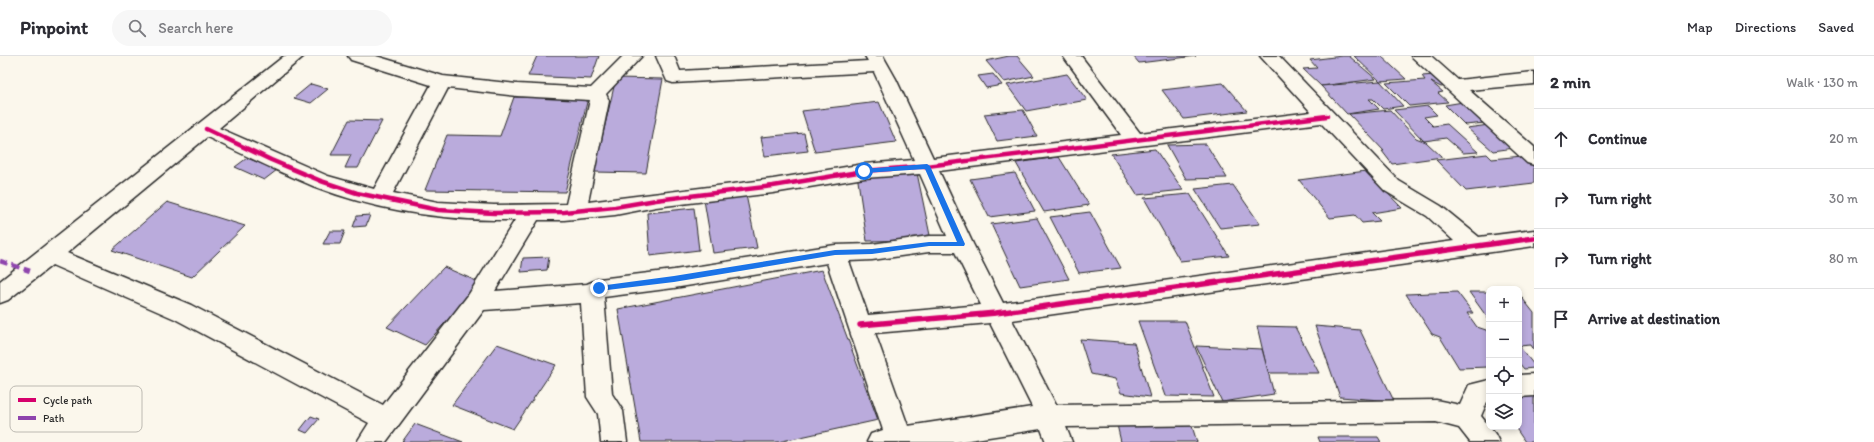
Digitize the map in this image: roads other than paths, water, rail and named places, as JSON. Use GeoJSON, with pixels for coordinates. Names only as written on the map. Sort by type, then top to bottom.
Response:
{"type":"FeatureCollection","features":[{"type":"Feature","properties":{"kind":"street"},"geometry":{"type":"LineString","coordinates":[[0,294],[206,130],[295,56]]}},
{"type":"Feature","properties":{"kind":"street"},"geometry":{"type":"LineString","coordinates":[[357,56],[442,82],[517,90],[596,94],[633,56]]}},
{"type":"Feature","properties":{"kind":"street"},"geometry":{"type":"LineString","coordinates":[[665,56],[673,77],[877,61],[962,244],[1049,416],[1059,442]]}},
{"type":"Feature","properties":{"kind":"street"},"geometry":{"type":"LineString","coordinates":[[1072,56],[1135,140]]}},
{"type":"Feature","properties":{"kind":"street"},"geometry":{"type":"LineString","coordinates":[[1269,56],[1392,186],[1434,211],[1475,247]]}},
{"type":"Feature","properties":{"kind":"street"},"geometry":{"type":"LineString","coordinates":[[1420,56],[1534,158]]}},
{"type":"Feature","properties":{"kind":"street"},"geometry":{"type":"LineString","coordinates":[[1453,86],[1534,78]]}},
{"type":"Feature","properties":{"kind":"street"},"geometry":{"type":"LineString","coordinates":[[379,199],[442,82]]}},
{"type":"Feature","properties":{"kind":"street"},"geometry":{"type":"LineString","coordinates":[[575,211],[600,101],[596,94]]}},
{"type":"Feature","properties":{"kind":"street"},"geometry":{"type":"LineString","coordinates":[[206,130],[321,181],[379,199],[438,210],[494,213],[575,211],[615,207],[773,186],[864,171],[927,166],[1327,116]]}},
{"type":"Feature","properties":{"kind":"street"},"geometry":{"type":"LineString","coordinates":[[370,442],[477,301],[531,212]]}},
{"type":"Feature","properties":{"kind":"street"},"geometry":{"type":"LineString","coordinates":[[860,325],[996,313],[1475,247],[1531,242]]}},
{"type":"Feature","properties":{"kind":"street"},"geometry":{"type":"LineString","coordinates":[[477,301],[592,293],[599,288],[681,278],[835,252],[872,252],[929,244],[962,244]]}},
{"type":"Feature","properties":{"kind":"street"},"geometry":{"type":"LineString","coordinates":[[835,252],[860,325],[889,441],[1049,416],[1436,411],[1467,418],[1486,442]]}},
{"type":"Feature","properties":{"kind":"street"},"geometry":{"type":"LineString","coordinates":[[50,255],[183,312],[388,420]]}},
{"type":"Feature","properties":{"kind":"street"},"geometry":{"type":"LineString","coordinates":[[592,293],[600,397],[610,411],[614,442]]}},
{"type":"Feature","properties":{"kind":"street"},"geometry":{"type":"LineString","coordinates":[[1522,386],[1534,385]]}},
{"type":"Feature","properties":{"kind":"street"},"geometry":{"type":"LineString","coordinates":[[1467,418],[1478,393],[1486,391]]}}]}
